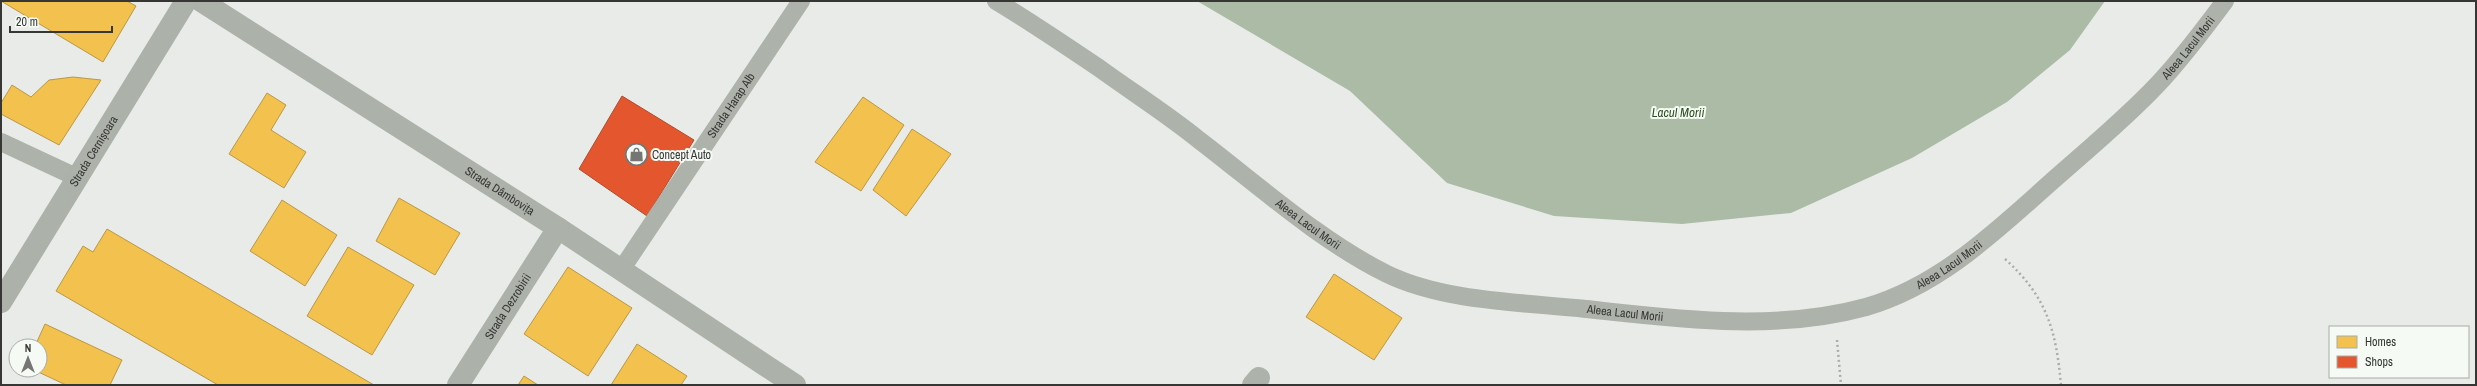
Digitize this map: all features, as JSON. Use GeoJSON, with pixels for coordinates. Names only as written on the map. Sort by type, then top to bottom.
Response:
{"type":"FeatureCollection","features":[{"type":"Feature","properties":{"kind":"street","name":"Strada Cernișoara"},"geometry":{"type":"LineString","coordinates":[[1,302],[186,1]]}},
{"type":"Feature","properties":{"kind":"street","name":"Strada Dâmbovița"},"geometry":{"type":"LineString","coordinates":[[201,1],[558,228],[795,385]]}},
{"type":"Feature","properties":{"kind":"street","name":"Strada Dezrobirii"},"geometry":{"type":"LineString","coordinates":[[458,385],[558,228]]}},
{"type":"Feature","properties":{"kind":"lane","name":"Strada Harap Alb"},"geometry":{"type":"LineString","coordinates":[[620,270],[801,1]]}},
{"type":"Feature","properties":{"kind":"lane","name":"Aleea Lacul Morii"},"geometry":{"type":"LineString","coordinates":[[996,1],[1024,17],[1174,120],[1280,203],[1342,247],[1387,273],[1426,289],[1655,316],[1740,322],[1785,320],[1834,314],[1886,300],[1914,289],[1952,265],[1984,239],[2154,88],[2186,52],[2225,1]]}},
{"type":"Feature","properties":{"kind":"lane"},"geometry":{"type":"LineString","coordinates":[[1,142],[78,178]]}},
{"type":"Feature","properties":{"kind":"path"},"geometry":{"type":"LineString","coordinates":[[1984,239],[2015,268],[2041,299],[2053,331],[2061,385]]}},
{"type":"Feature","properties":{"kind":"path"},"geometry":{"type":"LineString","coordinates":[[1834,314],[1842,385]]}},
{"type":"Feature","properties":{"kind":"water","name":"Lacul Morii"},"geometry":{"type":"Polygon","coordinates":[[[1197,1],[2105,1],[2070,50],[2007,102],[1912,158],[1791,213],[1682,224],[1554,216],[1447,183],[1350,91],[1197,1]]]}},
{"type":"Feature","properties":{"kind":"building: Homes"},"geometry":{"type":"Polygon","coordinates":[[[1,1],[127,1],[136,6],[103,62],[1,1]]]}},
{"type":"Feature","properties":{"kind":"building: Homes"},"geometry":{"type":"Polygon","coordinates":[[[73,77],[101,80],[59,145],[1,114],[1,103],[12,85],[31,97],[49,80],[73,77]]]}},
{"type":"Feature","properties":{"kind":"building: Homes"},"geometry":{"type":"Polygon","coordinates":[[[267,93],[286,105],[271,130],[306,152],[284,188],[229,154],[267,93]]]}},
{"type":"Feature","properties":{"kind":"building: Homes"},"geometry":{"type":"Polygon","coordinates":[[[863,97],[904,125],[861,191],[815,162],[863,97]]]}},
{"type":"Feature","properties":{"kind":"building: Homes"},"geometry":{"type":"Polygon","coordinates":[[[912,129],[951,154],[906,216],[873,190],[912,129]]]}},
{"type":"Feature","properties":{"kind":"building: Homes"},"geometry":{"type":"Polygon","coordinates":[[[399,198],[460,233],[435,275],[376,241],[399,198]]]}},
{"type":"Feature","properties":{"kind":"building: Homes"},"geometry":{"type":"Polygon","coordinates":[[[282,200],[337,235],[305,286],[250,251],[282,200]]]}},
{"type":"Feature","properties":{"kind":"building: Homes"},"geometry":{"type":"Polygon","coordinates":[[[107,229],[374,385],[218,385],[56,291],[83,246],[93,252],[107,229]]]}},
{"type":"Feature","properties":{"kind":"building: Homes"},"geometry":{"type":"Polygon","coordinates":[[[348,247],[414,285],[372,355],[307,316],[348,247]]]}},
{"type":"Feature","properties":{"kind":"building: Homes"},"geometry":{"type":"Polygon","coordinates":[[[568,267],[632,308],[588,376],[524,334],[568,267]]]}},
{"type":"Feature","properties":{"kind":"building: Homes"},"geometry":{"type":"Polygon","coordinates":[[[1334,274],[1402,318],[1374,360],[1306,317],[1334,274]]]}},
{"type":"Feature","properties":{"kind":"building: Homes"},"geometry":{"type":"Polygon","coordinates":[[[45,324],[122,360],[110,385],[66,385],[48,377],[48,338],[39,338],[45,324]]]}},
{"type":"Feature","properties":{"kind":"building: Homes"},"geometry":{"type":"Polygon","coordinates":[[[637,344],[687,376],[681,385],[611,385],[637,344]]]}},
{"type":"Feature","properties":{"kind":"building: Homes"},"geometry":{"type":"Polygon","coordinates":[[[524,376],[538,385],[518,385],[524,376]]]}},
{"type":"Feature","properties":{"kind":"building: Shops","name":"Concept Auto"},"geometry":{"type":"Polygon","coordinates":[[[622,96],[694,140],[647,216],[579,169],[622,96]]]}},
{"type":"Feature","properties":{"kind":"place","name":"Concept Auto"},"geometry":{"type":"Point","coordinates":[636,155]}}]}
